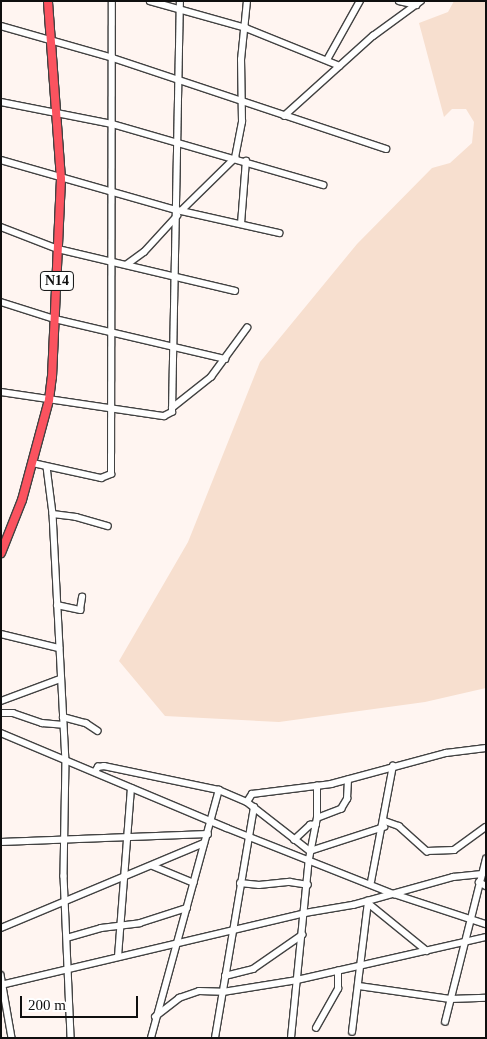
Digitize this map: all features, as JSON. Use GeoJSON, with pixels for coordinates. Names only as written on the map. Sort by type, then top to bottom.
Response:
{"type":"FeatureCollection","features":[{"type":"Feature","properties":{"kind":"highway","name":"N14"},"geometry":{"type":"LineString","coordinates":[[1,553],[32,463],[49,400],[55,319],[61,179],[53,42],[48,1]]}},
{"type":"Feature","properties":{"kind":"street"},"geometry":{"type":"LineString","coordinates":[[32,463],[101,478],[109,477],[112,1]]}},
{"type":"Feature","properties":{"kind":"street"},"geometry":{"type":"LineString","coordinates":[[150,1],[180,11],[246,28],[340,66]]}},
{"type":"Feature","properties":{"kind":"street"},"geometry":{"type":"LineString","coordinates":[[1,392],[49,400],[110,406],[164,416],[170,415],[172,408],[178,212],[180,1]]}},
{"type":"Feature","properties":{"kind":"street"},"geometry":{"type":"LineString","coordinates":[[126,264],[144,252],[178,212],[235,158],[243,104],[241,60],[246,28],[247,1]]}},
{"type":"Feature","properties":{"kind":"street"},"geometry":{"type":"LineString","coordinates":[[327,60],[360,1]]}},
{"type":"Feature","properties":{"kind":"street"},"geometry":{"type":"LineString","coordinates":[[399,1],[419,3]]}},
{"type":"Feature","properties":{"kind":"street"},"geometry":{"type":"LineString","coordinates":[[284,116],[380,31],[419,3]]}},
{"type":"Feature","properties":{"kind":"street"},"geometry":{"type":"LineString","coordinates":[[1,26],[112,58],[243,104],[386,149]]}},
{"type":"Feature","properties":{"kind":"street"},"geometry":{"type":"LineString","coordinates":[[1,102],[58,111],[112,124],[246,161],[323,185]]}},
{"type":"Feature","properties":{"kind":"street"},"geometry":{"type":"LineString","coordinates":[[1,160],[178,212],[279,233]]}},
{"type":"Feature","properties":{"kind":"street"},"geometry":{"type":"LineString","coordinates":[[240,224],[246,161]]}},
{"type":"Feature","properties":{"kind":"street"},"geometry":{"type":"LineString","coordinates":[[1,227],[58,249],[235,291]]}},
{"type":"Feature","properties":{"kind":"street"},"geometry":{"type":"LineString","coordinates":[[1,302],[55,319],[225,359]]}},
{"type":"Feature","properties":{"kind":"street"},"geometry":{"type":"LineString","coordinates":[[172,408],[202,386],[225,359],[246,328]]}},
{"type":"Feature","properties":{"kind":"street"},"geometry":{"type":"LineString","coordinates":[[47,467],[53,514],[60,679],[66,760],[64,840],[71,1038]]}},
{"type":"Feature","properties":{"kind":"street"},"geometry":{"type":"LineString","coordinates":[[53,514],[108,526]]}},
{"type":"Feature","properties":{"kind":"street"},"geometry":{"type":"LineString","coordinates":[[57,605],[80,610],[82,597]]}},
{"type":"Feature","properties":{"kind":"street"},"geometry":{"type":"LineString","coordinates":[[1,634],[59,648]]}},
{"type":"Feature","properties":{"kind":"street"},"geometry":{"type":"LineString","coordinates":[[1,700],[60,679]]}},
{"type":"Feature","properties":{"kind":"street"},"geometry":{"type":"LineString","coordinates":[[1,713],[13,713],[42,723],[63,725]]}},
{"type":"Feature","properties":{"kind":"street"},"geometry":{"type":"LineString","coordinates":[[63,717],[86,722],[98,731]]}},
{"type":"Feature","properties":{"kind":"street"},"geometry":{"type":"LineString","coordinates":[[1,733],[212,822],[372,882],[394,894],[486,924]]}},
{"type":"Feature","properties":{"kind":"street"},"geometry":{"type":"LineString","coordinates":[[247,802],[252,794],[348,780],[393,766],[464,749],[486,748]]}},
{"type":"Feature","properties":{"kind":"street"},"geometry":{"type":"LineString","coordinates":[[95,772],[98,767],[104,766],[219,790],[247,802],[310,851]]}},
{"type":"Feature","properties":{"kind":"street"},"geometry":{"type":"LineString","coordinates":[[372,882],[393,766]]}},
{"type":"Feature","properties":{"kind":"street"},"geometry":{"type":"LineString","coordinates":[[294,840],[316,821],[341,809],[347,799],[348,780]]}},
{"type":"Feature","properties":{"kind":"street"},"geometry":{"type":"LineString","coordinates":[[291,1038],[306,913],[309,859],[316,821],[317,786]]}},
{"type":"Feature","properties":{"kind":"street"},"geometry":{"type":"LineString","coordinates":[[118,958],[131,788]]}},
{"type":"Feature","properties":{"kind":"street"},"geometry":{"type":"LineString","coordinates":[[151,1038],[175,944],[187,908],[204,843],[212,822],[219,790]]}},
{"type":"Feature","properties":{"kind":"street"},"geometry":{"type":"LineString","coordinates":[[215,1038],[247,835],[254,807]]}},
{"type":"Feature","properties":{"kind":"street"},"geometry":{"type":"LineString","coordinates":[[310,851],[384,824],[400,826],[427,852],[454,850],[486,827]]}},
{"type":"Feature","properties":{"kind":"street"},"geometry":{"type":"LineString","coordinates":[[1,842],[208,834]]}},
{"type":"Feature","properties":{"kind":"street"},"geometry":{"type":"LineString","coordinates":[[1,928],[66,903],[204,843]]}},
{"type":"Feature","properties":{"kind":"street"},"geometry":{"type":"LineString","coordinates":[[445,1022],[486,859]]}},
{"type":"Feature","properties":{"kind":"street"},"geometry":{"type":"LineString","coordinates":[[153,866],[194,883]]}},
{"type":"Feature","properties":{"kind":"street"},"geometry":{"type":"LineString","coordinates":[[2,985],[306,913],[368,902],[453,877],[482,879]]}},
{"type":"Feature","properties":{"kind":"street"},"geometry":{"type":"LineString","coordinates":[[482,879],[486,886]]}},
{"type":"Feature","properties":{"kind":"street"},"geometry":{"type":"LineString","coordinates":[[240,882],[259,885],[290,882],[308,885]]}},
{"type":"Feature","properties":{"kind":"street"},"geometry":{"type":"LineString","coordinates":[[368,902],[427,951]]}},
{"type":"Feature","properties":{"kind":"street"},"geometry":{"type":"LineString","coordinates":[[352,1032],[360,986],[368,902]]}},
{"type":"Feature","properties":{"kind":"street"},"geometry":{"type":"LineString","coordinates":[[67,938],[120,925],[140,924],[187,908]]}},
{"type":"Feature","properties":{"kind":"street"},"geometry":{"type":"LineString","coordinates":[[226,976],[253,969],[302,935]]}},
{"type":"Feature","properties":{"kind":"street"},"geometry":{"type":"LineString","coordinates":[[155,1017],[183,996],[206,989],[223,992],[297,980],[486,937]]}},
{"type":"Feature","properties":{"kind":"street"},"geometry":{"type":"LineString","coordinates":[[316,1028],[338,989],[338,971]]}},
{"type":"Feature","properties":{"kind":"street"},"geometry":{"type":"LineString","coordinates":[[1,975],[12,1038]]}},
{"type":"Feature","properties":{"kind":"street"},"geometry":{"type":"LineString","coordinates":[[360,986],[450,999],[486,998]]}},
{"type":"Feature","properties":{"kind":"shaded area"},"geometry":{"type":"Polygon","coordinates":[[[454,1],[486,1],[486,688],[425,702],[279,722],[165,716],[119,661],[188,542],[260,362],[357,244],[432,168],[450,163],[472,143],[474,122],[466,109],[452,109],[444,117],[419,23],[448,12],[454,1]]]}}]}
